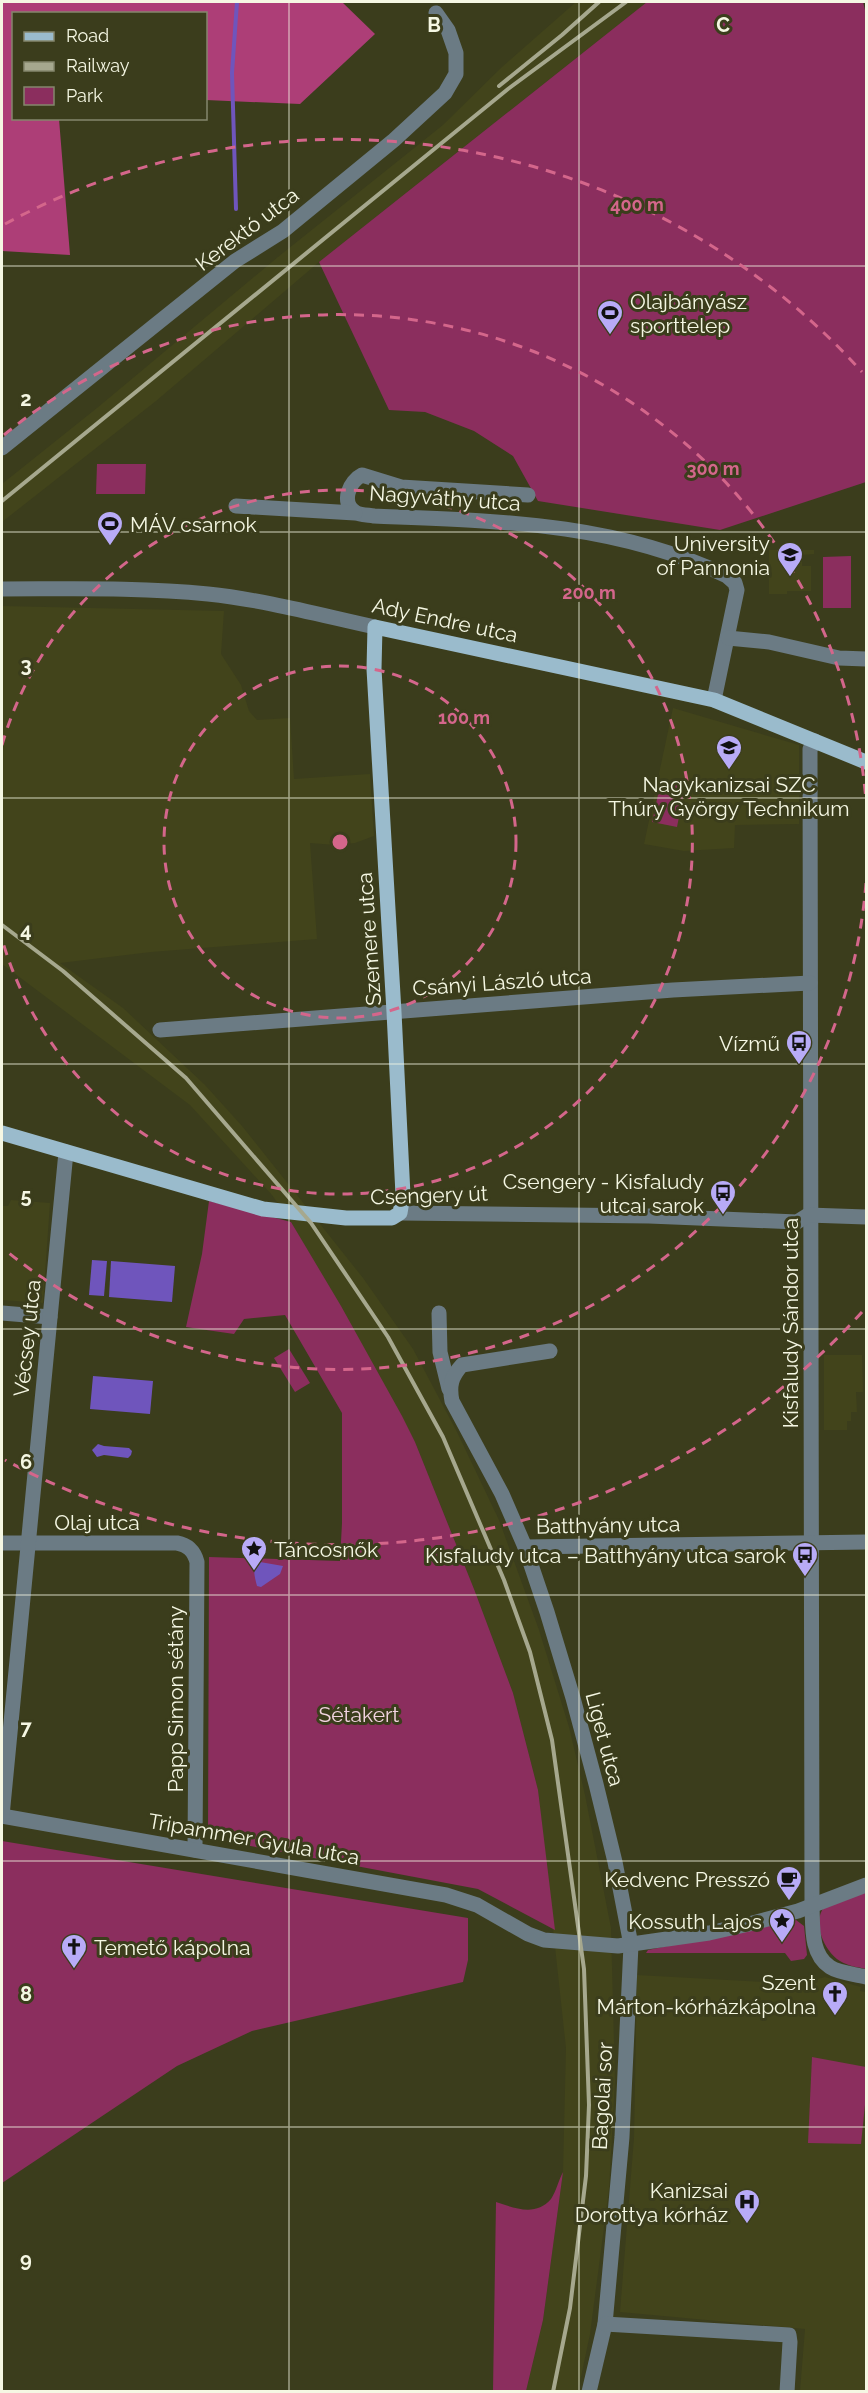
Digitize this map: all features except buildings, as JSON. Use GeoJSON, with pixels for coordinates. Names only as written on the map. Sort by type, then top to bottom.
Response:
{"type":"FeatureCollection","features":[{"type":"Feature","properties":{"kind":"main road","name":"Ady Endre utca"},"geometry":{"type":"LineString","coordinates":[[375,627],[714,700],[867,762]]}},
{"type":"Feature","properties":{"kind":"main road","name":"Szemere utca"},"geometry":{"type":"LineString","coordinates":[[375,627],[374,669],[403,1195],[400,1213]]}},
{"type":"Feature","properties":{"kind":"main road","name":"Csengery út"},"geometry":{"type":"LineString","coordinates":[[2,1133],[263,1209],[346,1218],[392,1218],[400,1213]]}},
{"type":"Feature","properties":{"kind":"street","name":"Kerektó utca"},"geometry":{"type":"LineString","coordinates":[[2,448],[235,261],[283,231],[394,140],[446,93],[456,74],[456,53],[448,30],[436,13]]}},
{"type":"Feature","properties":{"kind":"street","name":"Nagyváthy utca"},"geometry":{"type":"LineString","coordinates":[[528,495],[401,487],[362,475],[356,478],[349,488],[349,501],[355,513],[526,524],[606,534],[631,540],[691,561],[727,576],[735,583],[737,590],[728,638]]}},
{"type":"Feature","properties":{"kind":"street"},"geometry":{"type":"LineString","coordinates":[[236,506],[355,513]]}},
{"type":"Feature","properties":{"kind":"street","name":"Ady Endre utca"},"geometry":{"type":"LineString","coordinates":[[2,589],[210,594],[375,627]]}},
{"type":"Feature","properties":{"kind":"street"},"geometry":{"type":"LineString","coordinates":[[714,700],[728,638],[769,642],[839,658],[867,660]]}},
{"type":"Feature","properties":{"kind":"street","name":"Kisfaludy Sándor utca"},"geometry":{"type":"LineString","coordinates":[[814,741],[810,749],[812,1905],[814,1942],[819,1956],[828,1966],[867,1977]]}},
{"type":"Feature","properties":{"kind":"street","name":"Csányi László utca"},"geometry":{"type":"LineString","coordinates":[[160,1030],[673,990],[810,983]]}},
{"type":"Feature","properties":{"kind":"street","name":"Vécsey utca"},"geometry":{"type":"LineString","coordinates":[[2,1816],[8,1680],[29,1543],[66,1152]]}},
{"type":"Feature","properties":{"kind":"street","name":"Csengery út"},"geometry":{"type":"LineString","coordinates":[[400,1213],[649,1216],[797,1222],[810,1215],[867,1217]]}},
{"type":"Feature","properties":{"kind":"street","name":"Batthyány utca"},"geometry":{"type":"LineString","coordinates":[[439,1313],[440,1352],[452,1401],[502,1494],[525,1547],[867,1542]]}},
{"type":"Feature","properties":{"kind":"street"},"geometry":{"type":"LineString","coordinates":[[2,1314],[50,1317]]}},
{"type":"Feature","properties":{"kind":"street"},"geometry":{"type":"LineString","coordinates":[[449,1389],[452,1379],[462,1365],[550,1351]]}},
{"type":"Feature","properties":{"kind":"street","name":"Olaj utca"},"geometry":{"type":"LineString","coordinates":[[2,1543],[177,1543],[191,1549]]}},
{"type":"Feature","properties":{"kind":"street","name":"Liget utca"},"geometry":{"type":"LineString","coordinates":[[525,1547],[576,1709],[615,1862],[624,1945]]}},
{"type":"Feature","properties":{"kind":"street","name":"Papp Simon sétány"},"geometry":{"type":"LineString","coordinates":[[191,1549],[197,1562],[195,1850]]}},
{"type":"Feature","properties":{"kind":"street","name":"Tripammer Gyula utca"},"geometry":{"type":"LineString","coordinates":[[2,1816],[446,1894],[497,1914],[528,1934],[544,1940],[624,1945]]}},
{"type":"Feature","properties":{"kind":"street"},"geometry":{"type":"LineString","coordinates":[[624,1945],[719,1931],[798,1911],[867,1885]]}},
{"type":"Feature","properties":{"kind":"street","name":"Bagolai sor"},"geometry":{"type":"LineString","coordinates":[[589,2391],[605,2324],[622,2137],[624,1945]]}},
{"type":"Feature","properties":{"kind":"street"},"geometry":{"type":"LineString","coordinates":[[605,2324],[789,2335],[787,2391]]}},
{"type":"Feature","properties":{"kind":"shaded area"},"geometry":{"type":"Polygon","coordinates":[[[2,2],[342,2],[375,34],[300,104],[207,100],[207,12],[12,12],[12,120],[59,120],[70,255],[2,251],[2,2]]]}},
{"type":"Feature","properties":{"kind":"shaded area"},"geometry":{"type":"Polygon","coordinates":[[[576,2],[647,2],[319,262],[156,401],[2,522],[2,484],[443,125],[502,67],[576,2]]]}},
{"type":"Feature","properties":{"kind":"shaded area","name":"University of Pannonia"},"geometry":{"type":"Polygon","coordinates":[[[769,550],[814,550],[814,554],[802,555],[802,566],[811,566],[811,591],[769,594],[769,550]]]}},
{"type":"Feature","properties":{"kind":"shaded area"},"geometry":{"type":"Polygon","coordinates":[[[2,606],[224,611],[221,654],[241,685],[249,711],[257,720],[290,718],[294,779],[370,774],[374,836],[355,843],[335,845],[310,843],[317,939],[151,952],[60,963],[123,1008],[205,1085],[242,1126],[363,1278],[413,1349],[457,1432],[499,1520],[539,1630],[569,1727],[611,1928],[615,2081],[609,2189],[590,2334],[578,2391],[526,2391],[543,2320],[563,2172],[566,2048],[538,1790],[513,1693],[415,1442],[291,1222],[272,1195],[190,1105],[2,964],[2,606]]]}},
{"type":"Feature","properties":{"kind":"shaded area","name":"Nagykanizsai SZC Thúry György Technikum"},"geometry":{"type":"Polygon","coordinates":[[[673,708],[799,745],[799,824],[735,825],[734,848],[684,851],[644,844],[673,708]]]}},
{"type":"Feature","properties":{"kind":"shaded area"},"geometry":{"type":"Polygon","coordinates":[[[11,1200],[50,1203],[43,1303],[2,1300],[2,1206],[8,1206],[11,1200]]]}},
{"type":"Feature","properties":{"kind":"shaded area"},"geometry":{"type":"Polygon","coordinates":[[[92,1260],[107,1261],[104,1296],[89,1295],[92,1260]]]}},
{"type":"Feature","properties":{"kind":"shaded area"},"geometry":{"type":"Polygon","coordinates":[[[111,1261],[175,1266],[172,1302],[109,1297],[111,1261]]]}},
{"type":"Feature","properties":{"kind":"shaded area"},"geometry":{"type":"Polygon","coordinates":[[[824,1355],[862,1355],[863,1392],[856,1392],[857,1412],[851,1412],[851,1421],[847,1421],[847,1430],[824,1430],[824,1355]]]}},
{"type":"Feature","properties":{"kind":"shaded area"},"geometry":{"type":"Polygon","coordinates":[[[93,1376],[153,1381],[150,1414],[90,1409],[93,1376]]]}},
{"type":"Feature","properties":{"kind":"shaded area"},"geometry":{"type":"Polygon","coordinates":[[[98,1444],[129,1448],[132,1451],[131,1455],[128,1458],[104,1455],[97,1457],[92,1450],[98,1444]]]}},
{"type":"Feature","properties":{"kind":"shaded area"},"geometry":{"type":"Polygon","coordinates":[[[255,1563],[283,1566],[280,1574],[261,1587],[257,1586],[254,1572],[255,1563]]]}},
{"type":"Feature","properties":{"kind":"shaded area","name":"Kanizsai Dorottya kórház"},"geometry":{"type":"Polygon","coordinates":[[[637,1975],[799,1984],[825,1977],[861,1987],[860,1991],[866,1992],[866,2391],[800,2391],[805,2329],[620,2312],[634,2138],[637,1975]]]}},
{"type":"Feature","properties":{"kind":"green space","name":"Olajbányász sporttelep"},"geometry":{"type":"Polygon","coordinates":[[[647,2],[863,2],[866,14],[866,482],[720,530],[538,501],[513,456],[474,431],[425,412],[389,410],[319,262],[647,2]]]}},
{"type":"Feature","properties":{"kind":"green space"},"geometry":{"type":"Polygon","coordinates":[[[97,464],[146,464],[145,494],[96,494],[97,464]]]}},
{"type":"Feature","properties":{"kind":"green space"},"geometry":{"type":"Polygon","coordinates":[[[851,556],[851,608],[823,608],[823,557],[851,556]]]}},
{"type":"Feature","properties":{"kind":"green space"},"geometry":{"type":"Polygon","coordinates":[[[661,781],[685,786],[677,827],[652,822],[661,781]]]}},
{"type":"Feature","properties":{"kind":"green space","name":"Sétakert"},"geometry":{"type":"Polygon","coordinates":[[[209,1201],[291,1222],[341,1306],[415,1442],[513,1693],[538,1790],[555,1930],[478,1889],[208,1838],[209,1557],[340,1561],[342,1523],[342,1413],[285,1315],[244,1319],[234,1334],[186,1327],[202,1254],[209,1201]]]}},
{"type":"Feature","properties":{"kind":"green space"},"geometry":{"type":"Polygon","coordinates":[[[289,1349],[310,1383],[295,1392],[274,1358],[289,1349]]]}},
{"type":"Feature","properties":{"kind":"green space"},"geometry":{"type":"Polygon","coordinates":[[[2,1841],[468,1918],[468,1960],[463,1982],[252,2031],[177,2066],[2,2183],[2,1841]]]}},
{"type":"Feature","properties":{"kind":"green space"},"geometry":{"type":"Polygon","coordinates":[[[866,1891],[866,1969],[846,1964],[829,1951],[822,1936],[819,1921],[824,1907],[866,1891]]]}},
{"type":"Feature","properties":{"kind":"green space"},"geometry":{"type":"Polygon","coordinates":[[[796,1920],[804,1926],[807,1955],[804,1959],[791,1961],[785,1953],[646,1953],[648,1950],[796,1920]]]}},
{"type":"Feature","properties":{"kind":"green space"},"geometry":{"type":"Polygon","coordinates":[[[812,2057],[866,2067],[866,2095],[861,2144],[808,2143],[812,2057]]]}},
{"type":"Feature","properties":{"kind":"green space"},"geometry":{"type":"Polygon","coordinates":[[[563,2172],[543,2320],[526,2391],[493,2391],[496,2202],[525,2210],[539,2208],[551,2199],[563,2172]]]}},
{"type":"Feature","properties":{"kind":"waterway"},"geometry":{"type":"LineString","coordinates":[[236,209],[232,73],[237,2]]}},
{"type":"Feature","properties":{"kind":"railway"},"geometry":{"type":"LineString","coordinates":[[499,86],[599,2]]}},
{"type":"Feature","properties":{"kind":"railway"},"geometry":{"type":"LineString","coordinates":[[2,501],[508,89],[626,2]]}},
{"type":"Feature","properties":{"kind":"railway"},"geometry":{"type":"LineString","coordinates":[[2,925],[63,971],[186,1078],[311,1223],[388,1337],[443,1437],[504,1580],[530,1652],[552,1740],[584,1969],[589,2105],[586,2176],[570,2308],[553,2392]]}},
{"type":"Feature","properties":{"kind":"place","name":"Olajbányász sporttelep"},"geometry":{"type":"Point","coordinates":[610,336]}},
{"type":"Feature","properties":{"kind":"place","name":"MÁV csarnok"},"geometry":{"type":"Point","coordinates":[110,547]}},
{"type":"Feature","properties":{"kind":"place","name":"University of Pannonia"},"geometry":{"type":"Point","coordinates":[790,578]}},
{"type":"Feature","properties":{"kind":"place","name":"Nagykanizsai SZC Thúry György Technikum"},"geometry":{"type":"Point","coordinates":[729,771]}},
{"type":"Feature","properties":{"kind":"place","name":"Vízmű"},"geometry":{"type":"Point","coordinates":[799,1066]}},
{"type":"Feature","properties":{"kind":"place","name":"Csengery - Kisfaludy utcai sarok"},"geometry":{"type":"Point","coordinates":[723,1216]}},
{"type":"Feature","properties":{"kind":"place","name":"Táncosnők"},"geometry":{"type":"Point","coordinates":[254,1572]}},
{"type":"Feature","properties":{"kind":"place","name":"Kisfaludy utca – Batthyány utca sarok"},"geometry":{"type":"Point","coordinates":[805,1578]}},
{"type":"Feature","properties":{"kind":"place","name":"Kedvenc Presszó"},"geometry":{"type":"Point","coordinates":[789,1902]}},
{"type":"Feature","properties":{"kind":"place","name":"Kossuth Lajos"},"geometry":{"type":"Point","coordinates":[782,1944]}},
{"type":"Feature","properties":{"kind":"place","name":"Temető kápolna"},"geometry":{"type":"Point","coordinates":[74,1970]}},
{"type":"Feature","properties":{"kind":"place","name":"Szent Márton-kórházkápolna"},"geometry":{"type":"Point","coordinates":[835,2017]}},
{"type":"Feature","properties":{"kind":"place","name":"Kanizsai Dorottya kórház"},"geometry":{"type":"Point","coordinates":[747,2225]}}]}
